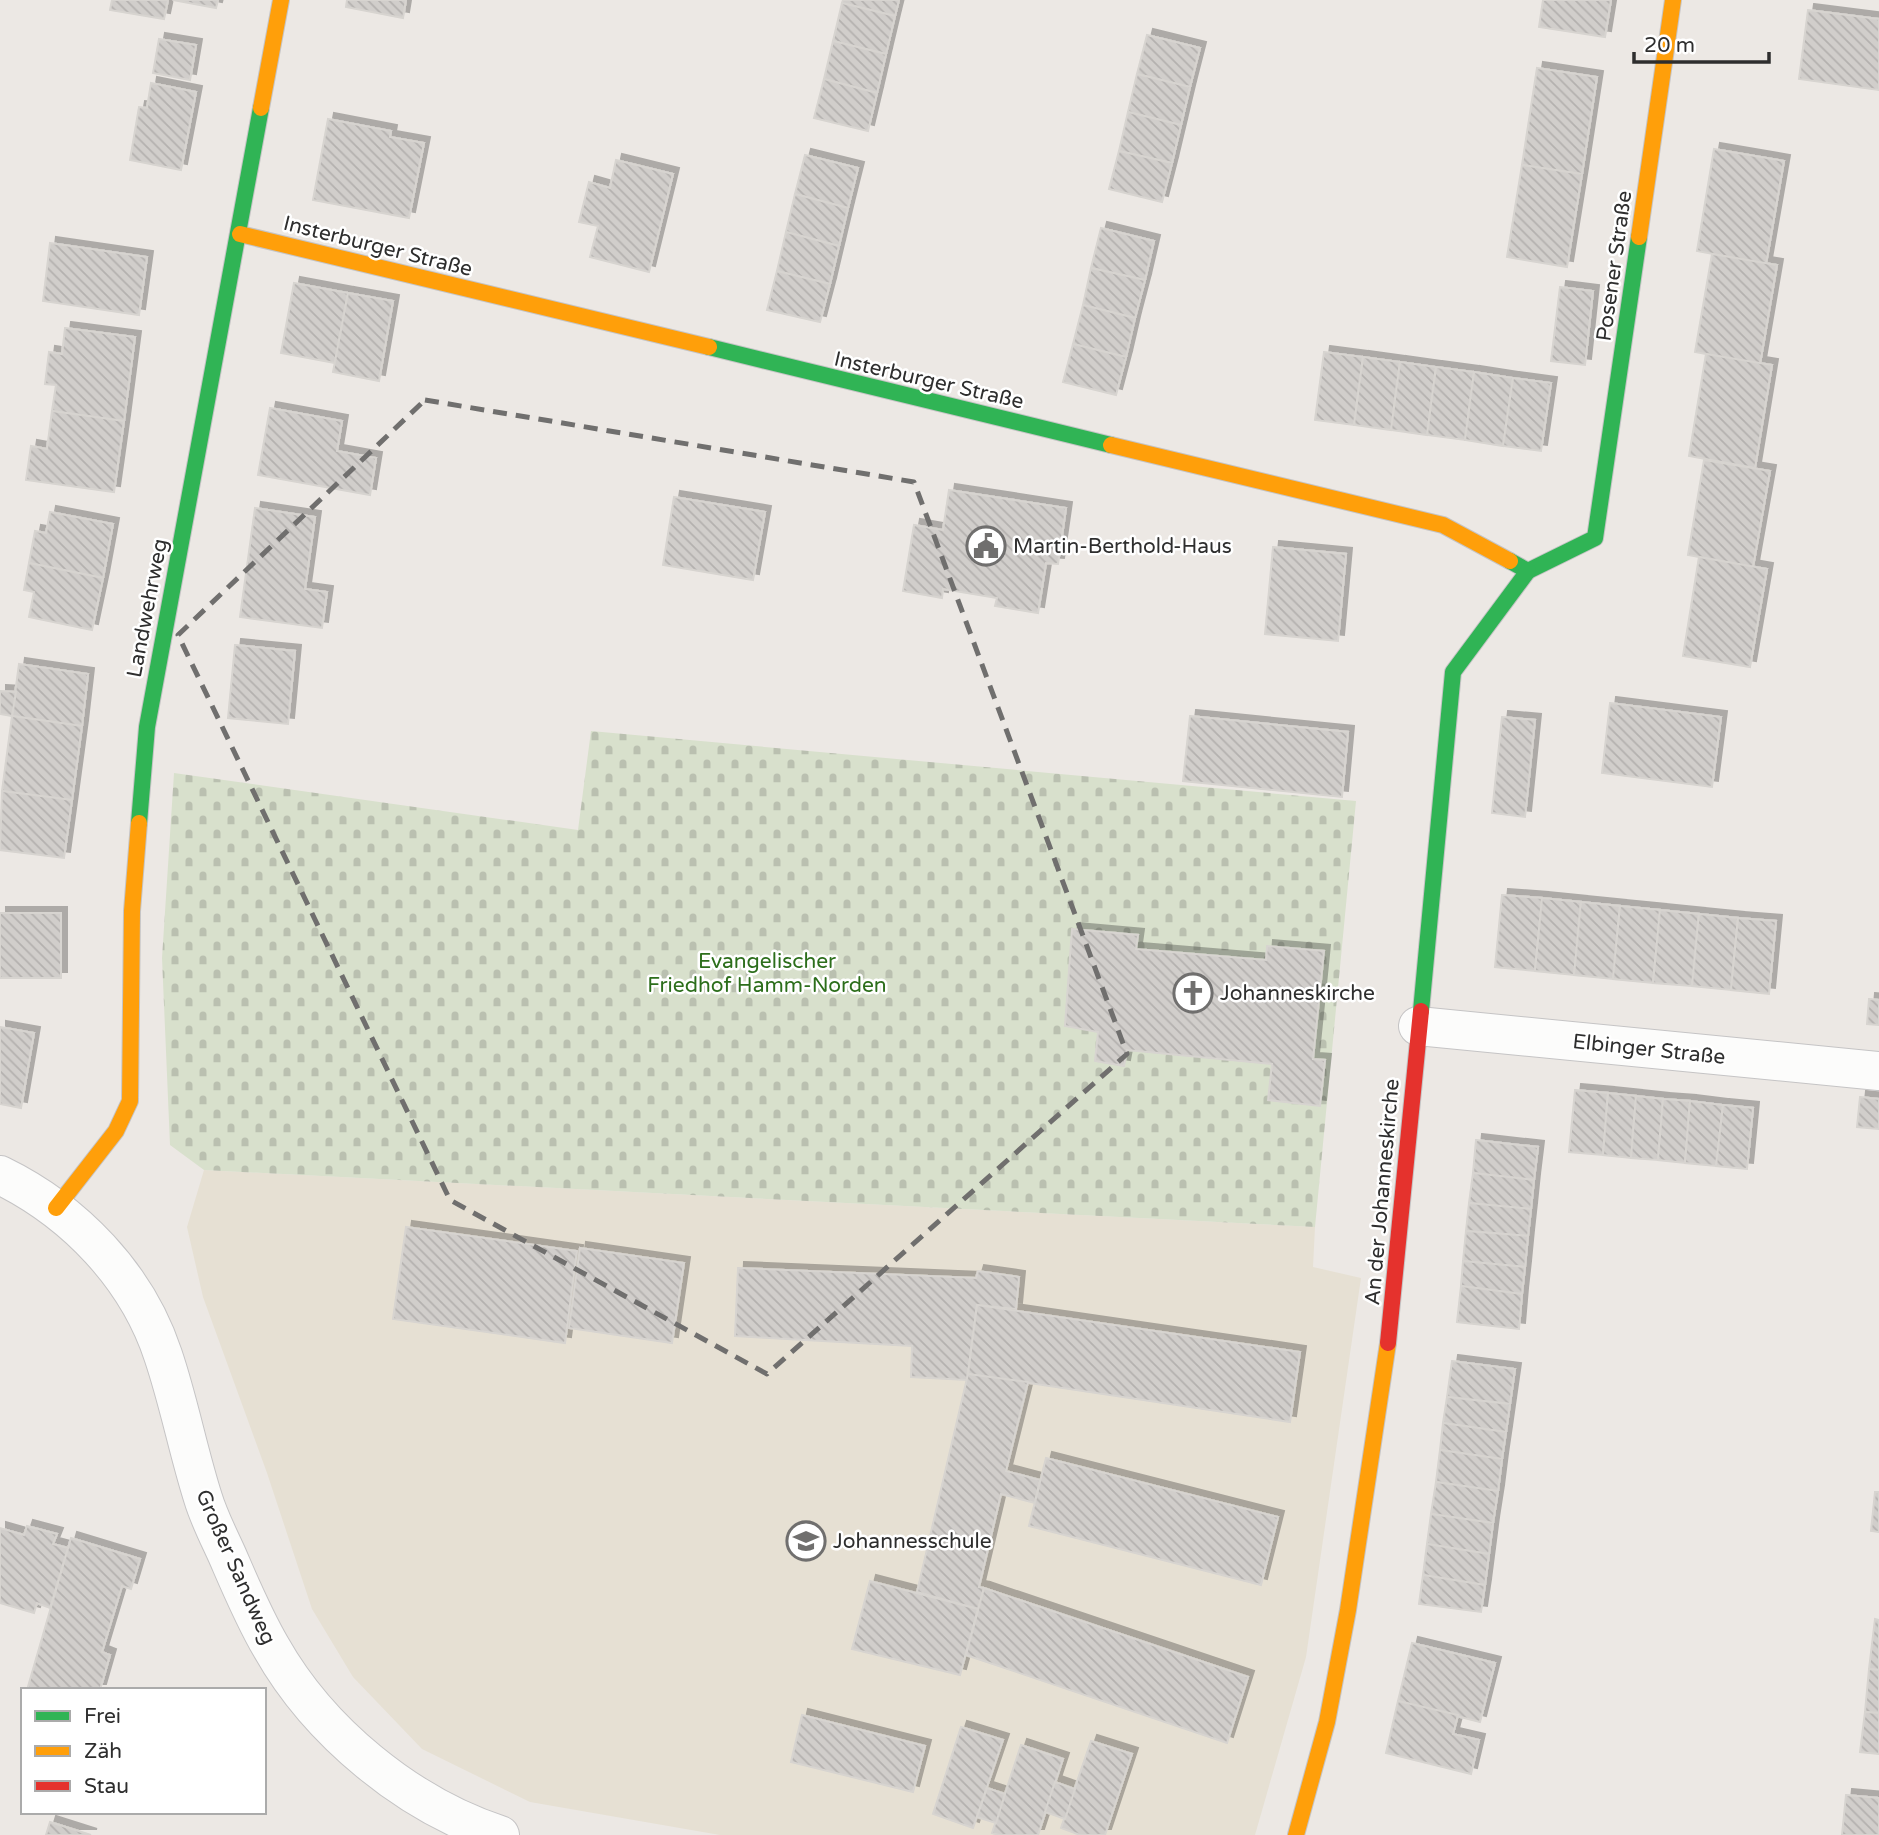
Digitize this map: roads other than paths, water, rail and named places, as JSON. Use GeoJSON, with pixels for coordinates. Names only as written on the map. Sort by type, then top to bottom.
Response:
{"type":"FeatureCollection","features":[{"type":"Feature","properties":{"kind":"street","name":"Landwehrweg"},"geometry":{"type":"LineString","coordinates":[[56,1209],[116,1131],[130,1101],[132,899],[148,727],[282,0]]}},
{"type":"Feature","properties":{"kind":"street","name":"Posener Straße"},"geometry":{"type":"LineString","coordinates":[[1528,571],[1595,538],[1674,0]]}},
{"type":"Feature","properties":{"kind":"street","name":"Insterburger Straße"},"geometry":{"type":"LineString","coordinates":[[240,234],[1443,525],[1528,571]]}},
{"type":"Feature","properties":{"kind":"street","name":"An der Johanneskirche"},"geometry":{"type":"LineString","coordinates":[[1296,1835],[1327,1722],[1390,1333],[1453,673],[1528,571]]}},
{"type":"Feature","properties":{"kind":"street","name":"Elbinger Straße"},"geometry":{"type":"LineString","coordinates":[[1418,1026],[1879,1071]]}},
{"type":"Feature","properties":{"kind":"street","name":"Großer Sandweg"},"geometry":{"type":"LineString","coordinates":[[0,1175],[56,1209],[93,1242],[144,1309],[163,1355],[203,1500],[247,1602],[272,1649],[304,1697],[345,1740],[386,1774],[430,1803],[474,1826],[500,1835]]}},
{"type":"Feature","properties":{"kind":"place","name":"Martin-Berthold-Haus"},"geometry":{"type":"Point","coordinates":[986,546]}},
{"type":"Feature","properties":{"kind":"place","name":"Johanneskirche"},"geometry":{"type":"Point","coordinates":[1193,993]}},
{"type":"Feature","properties":{"kind":"place","name":"Johannesschule"},"geometry":{"type":"Point","coordinates":[806,1541]}},
{"type":"Feature","properties":{"kind":"park label","name":"Evangelischer Friedhof Hamm-Norden"},"geometry":{"type":"Point","coordinates":[767,973]}}]}
